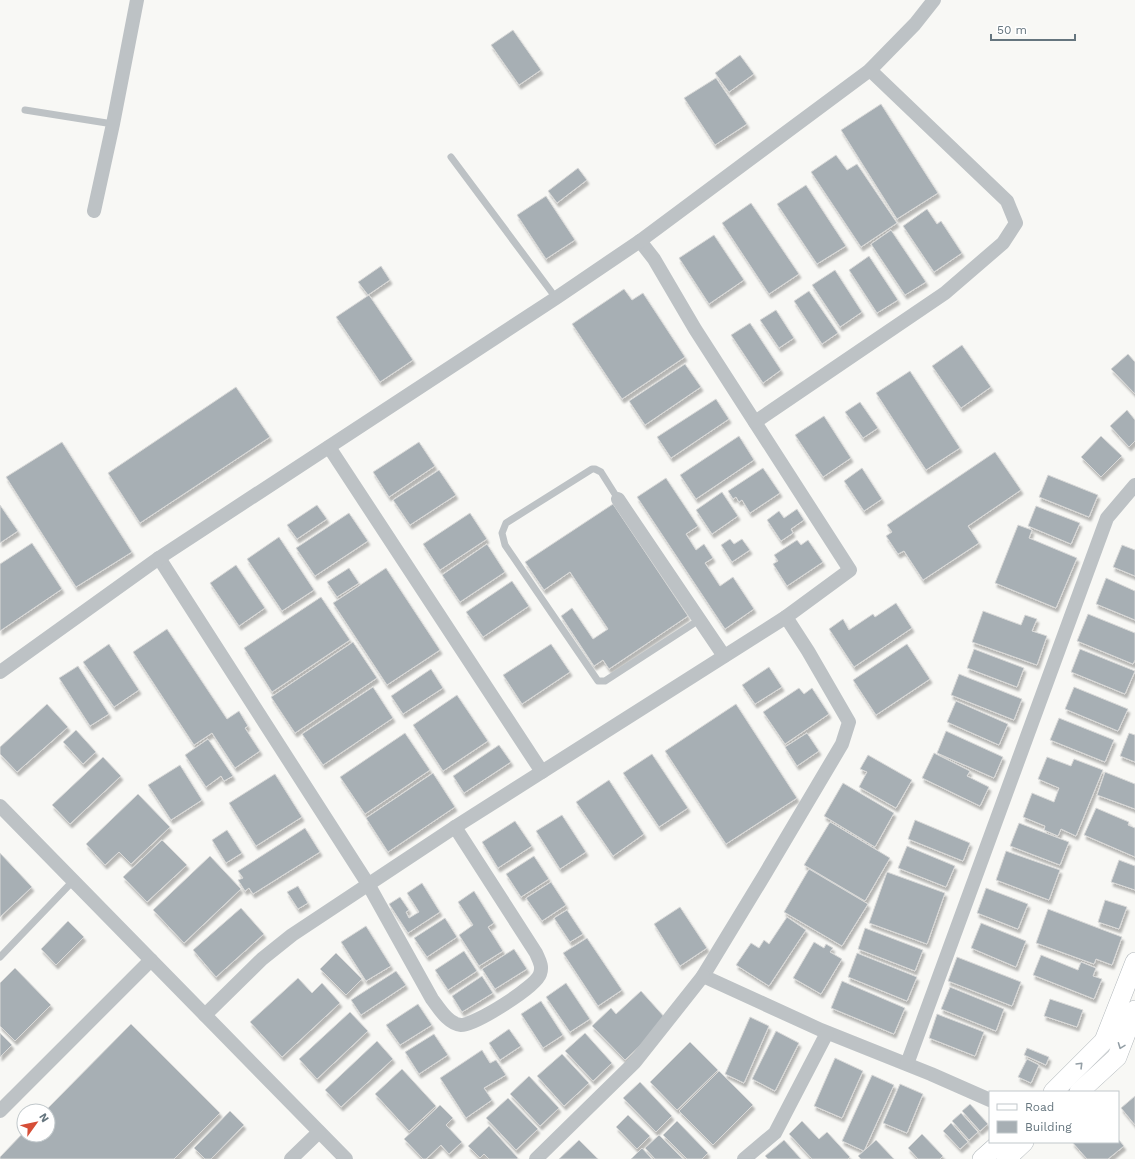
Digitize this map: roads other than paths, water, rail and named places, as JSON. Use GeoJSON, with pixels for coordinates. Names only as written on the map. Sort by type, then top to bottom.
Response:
{"type":"FeatureCollection","features":[{"type":"Feature","properties":{"kind":"street"},"geometry":{"type":"LineString","coordinates":[[94,211],[138,0]]}},
{"type":"Feature","properties":{"kind":"street"},"geometry":{"type":"LineString","coordinates":[[0,671],[159,558],[556,298],[640,241],[870,70],[915,24],[934,0]]}},
{"type":"Feature","properties":{"kind":"street"},"geometry":{"type":"LineString","coordinates":[[755,422],[945,293],[1003,243],[1016,223],[1007,201],[870,70]]}},
{"type":"Feature","properties":{"kind":"street"},"geometry":{"type":"LineString","coordinates":[[205,1015],[262,959],[292,935],[455,826],[786,617],[850,570],[695,329],[654,259],[640,241]]}},
{"type":"Feature","properties":{"kind":"street"},"geometry":{"type":"LineString","coordinates":[[329,447],[542,772]]}},
{"type":"Feature","properties":{"kind":"street"},"geometry":{"type":"LineString","coordinates":[[907,1064],[1107,518],[1135,485]]}},
{"type":"Feature","properties":{"kind":"street"},"geometry":{"type":"LineString","coordinates":[[618,499],[724,656]]}},
{"type":"Feature","properties":{"kind":"street"},"geometry":{"type":"LineString","coordinates":[[159,558],[368,884],[432,999],[444,1014],[454,1023],[461,1025],[470,1023],[482,1017],[516,997],[533,984],[540,975],[542,965],[455,826]]}},
{"type":"Feature","properties":{"kind":"street"},"geometry":{"type":"LineString","coordinates":[[536,1159],[635,1062],[703,976],[842,744],[850,722],[808,650],[786,617]]}},
{"type":"Feature","properties":{"kind":"street"},"geometry":{"type":"LineString","coordinates":[[0,806],[346,1159]]}},
{"type":"Feature","properties":{"kind":"street"},"geometry":{"type":"LineString","coordinates":[[0,1111],[151,960]]}},
{"type":"Feature","properties":{"kind":"street"},"geometry":{"type":"LineString","coordinates":[[1054,1091],[1104,1041],[1135,962]]}},
{"type":"Feature","properties":{"kind":"street"},"geometry":{"type":"LineString","coordinates":[[703,976],[827,1033],[932,1074],[989,1100]]}},
{"type":"Feature","properties":{"kind":"street"},"geometry":{"type":"LineString","coordinates":[[1080,1091],[1117,1057],[1135,1010]]}},
{"type":"Feature","properties":{"kind":"street"},"geometry":{"type":"LineString","coordinates":[[744,1159],[775,1134],[827,1033]]}},
{"type":"Feature","properties":{"kind":"street"},"geometry":{"type":"LineString","coordinates":[[291,1159],[319,1132]]}},
{"type":"Feature","properties":{"kind":"street"},"geometry":{"type":"LineString","coordinates":[[982,1159],[1000,1143]]}},
{"type":"Feature","properties":{"kind":"street"},"geometry":{"type":"LineString","coordinates":[[1006,1159],[1023,1143]]}},
{"type":"Feature","properties":{"kind":"lane"},"geometry":{"type":"LineString","coordinates":[[25,110],[113,124]]}},
{"type":"Feature","properties":{"kind":"lane"},"geometry":{"type":"LineString","coordinates":[[451,158],[556,298]]}},
{"type":"Feature","properties":{"kind":"lane"},"geometry":{"type":"LineString","coordinates":[[618,499],[601,472],[592,469],[506,523],[502,534],[505,545],[598,681],[605,682],[699,620]]}},
{"type":"Feature","properties":{"kind":"lane"},"geometry":{"type":"LineString","coordinates":[[0,956],[73,881]]}}]}
